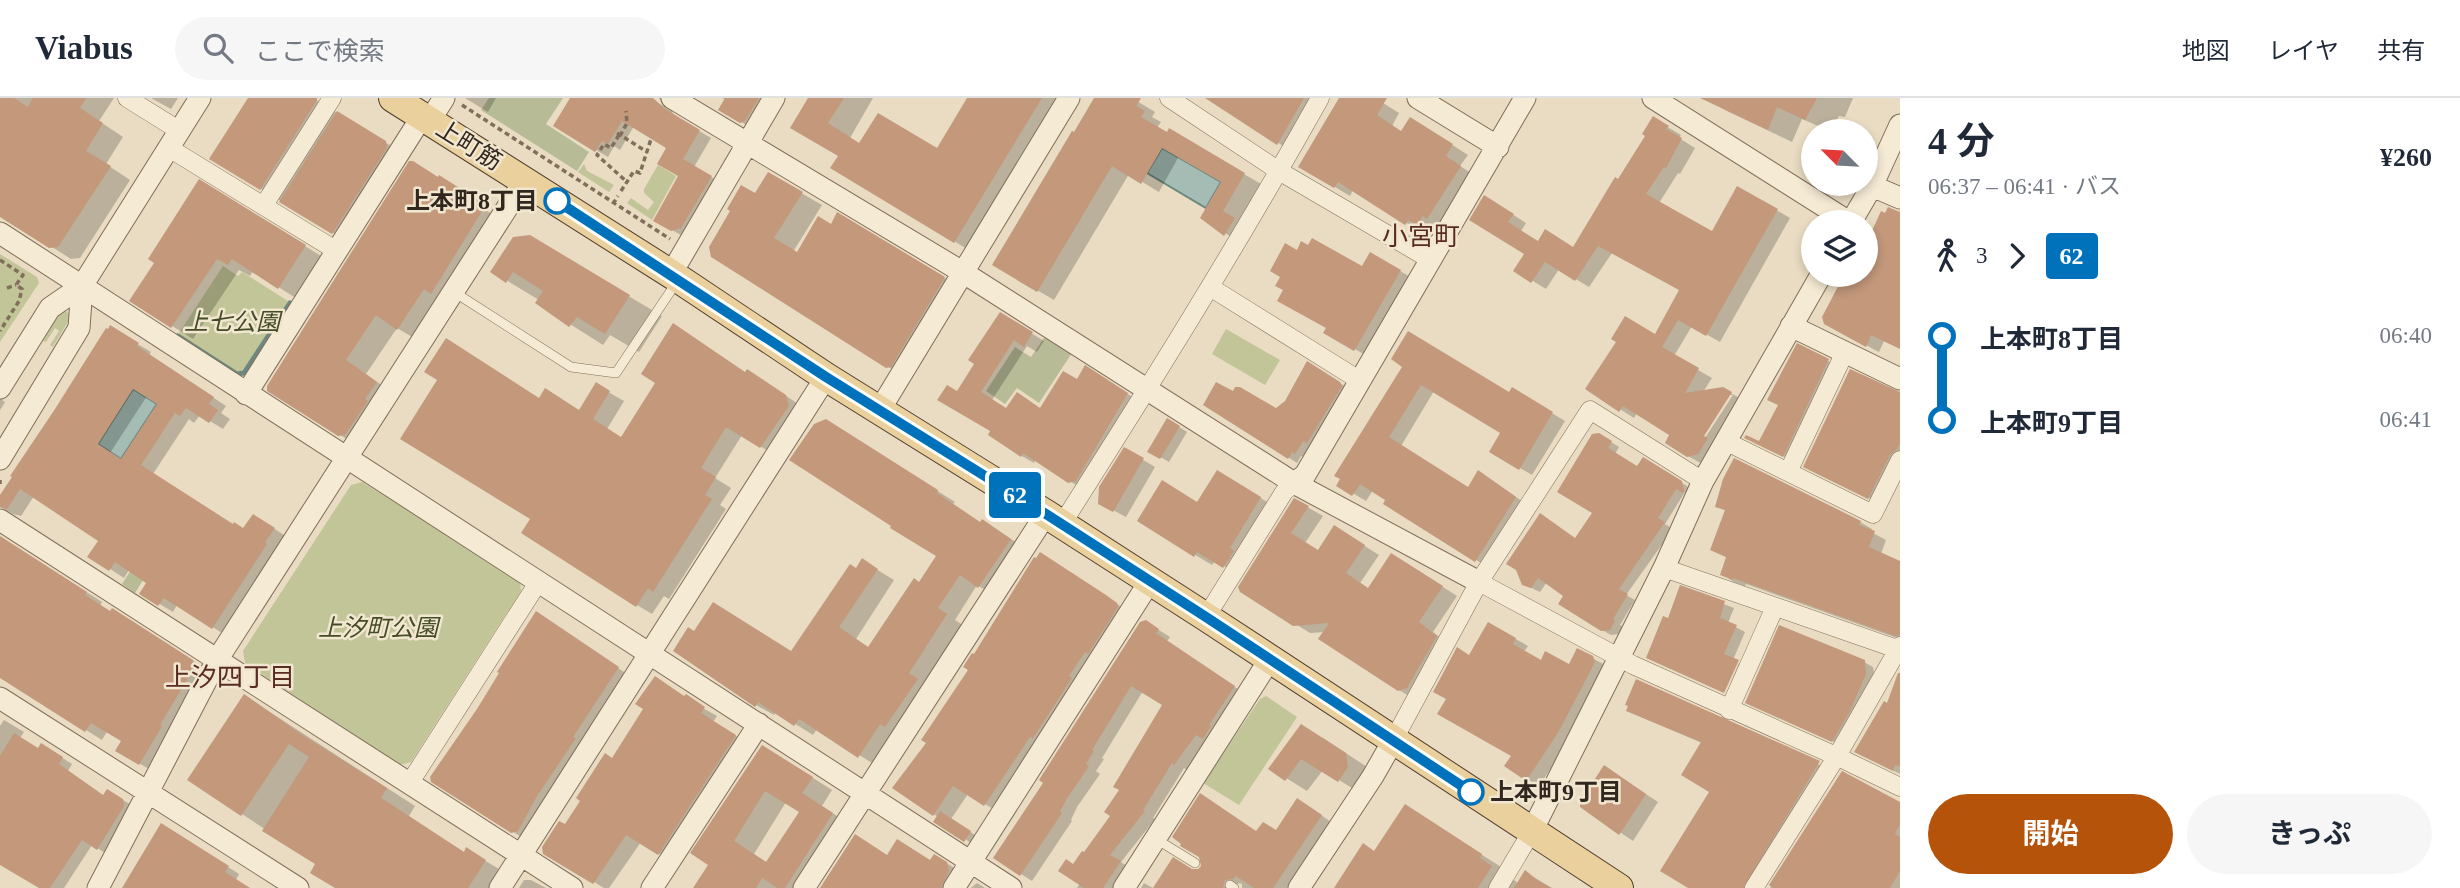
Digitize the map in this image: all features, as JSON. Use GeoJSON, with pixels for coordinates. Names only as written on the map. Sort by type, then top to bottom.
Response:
{"type":"FeatureCollection","features":[{"type":"Feature","properties":{"kind":"main road","name":"上町筋"},"geometry":{"type":"LineString","coordinates":[[393,98],[432,111],[525,180],[826,377],[1206,617],[1619,888]]}},
{"type":"Feature","properties":{"kind":"street"},"geometry":{"type":"LineString","coordinates":[[127,98],[174,139],[264,205],[337,251]]}},
{"type":"Feature","properties":{"kind":"street"},"geometry":{"type":"LineString","coordinates":[[0,388],[50,309],[82,286],[200,98]]}},
{"type":"Feature","properties":{"kind":"street"},"geometry":{"type":"LineString","coordinates":[[264,205],[332,98]]}},
{"type":"Feature","properties":{"kind":"street"},"geometry":{"type":"LineString","coordinates":[[672,98],[964,273],[1294,483],[1633,665],[1900,787]]}},
{"type":"Feature","properties":{"kind":"street"},"geometry":{"type":"LineString","coordinates":[[675,277],[774,98]]}},
{"type":"Feature","properties":{"kind":"street"},"geometry":{"type":"LineString","coordinates":[[880,411],[1069,98]]}},
{"type":"Feature","properties":{"kind":"street"},"geometry":{"type":"LineString","coordinates":[[1169,98],[1279,171],[1431,260]]}},
{"type":"Feature","properties":{"kind":"street"},"geometry":{"type":"LineString","coordinates":[[804,888],[1054,519],[1148,389],[1320,98]]}},
{"type":"Feature","properties":{"kind":"street"},"geometry":{"type":"LineString","coordinates":[[1418,98],[1498,147]]}},
{"type":"Feature","properties":{"kind":"street"},"geometry":{"type":"LineString","coordinates":[[1206,617],[1284,492],[1305,475],[1525,98]]}},
{"type":"Feature","properties":{"kind":"street"},"geometry":{"type":"LineString","coordinates":[[1653,98],[1831,210]]}},
{"type":"Feature","properties":{"kind":"street"},"geometry":{"type":"LineString","coordinates":[[246,394],[337,251],[432,111]]}},
{"type":"Feature","properties":{"kind":"street"},"geometry":{"type":"LineString","coordinates":[[1878,173],[1900,125]]}},
{"type":"Feature","properties":{"kind":"street"},"geometry":{"type":"LineString","coordinates":[[98,888],[217,660],[525,180]]}},
{"type":"Feature","properties":{"kind":"street"},"geometry":{"type":"LineString","coordinates":[[1878,189],[1900,198]]}},
{"type":"Feature","properties":{"kind":"street"},"geometry":{"type":"LineString","coordinates":[[0,233],[1011,888]]}},
{"type":"Feature","properties":{"kind":"street"},"geometry":{"type":"LineString","coordinates":[[0,459],[79,328],[82,286]]}},
{"type":"Feature","properties":{"kind":"street"},"geometry":{"type":"LineString","coordinates":[[1210,286],[1359,380]]}},
{"type":"Feature","properties":{"kind":"street"},"geometry":{"type":"LineString","coordinates":[[1498,888],[1532,831],[1620,657],[1703,481],[1814,287]]}},
{"type":"Feature","properties":{"kind":"street"},"geometry":{"type":"LineString","coordinates":[[1791,326],[1900,379]]}},
{"type":"Feature","properties":{"kind":"street"},"geometry":{"type":"LineString","coordinates":[[1788,472],[1845,352]]}},
{"type":"Feature","properties":{"kind":"street"},"geometry":{"type":"LineString","coordinates":[[500,888],[826,377]]}},
{"type":"Feature","properties":{"kind":"street"},"geometry":{"type":"LineString","coordinates":[[1299,888],[1393,741],[1479,582],[1590,410],[1703,481]]}},
{"type":"Feature","properties":{"kind":"street"},"geometry":{"type":"LineString","coordinates":[[1725,441],[1873,514],[1900,460]]}},
{"type":"Feature","properties":{"kind":"street"},"geometry":{"type":"LineString","coordinates":[[0,520],[572,888]]}},
{"type":"Feature","properties":{"kind":"street"},"geometry":{"type":"LineString","coordinates":[[1664,568],[1899,649],[1837,756],[1754,888]]}},
{"type":"Feature","properties":{"kind":"street"},"geometry":{"type":"LineString","coordinates":[[410,784],[539,581]]}},
{"type":"Feature","properties":{"kind":"street"},"geometry":{"type":"LineString","coordinates":[[954,888],[1150,581]]}},
{"type":"Feature","properties":{"kind":"street"},"geometry":{"type":"LineString","coordinates":[[1729,710],[1775,607]]}},
{"type":"Feature","properties":{"kind":"street"},"geometry":{"type":"LineString","coordinates":[[1124,888],[1270,660]]}},
{"type":"Feature","properties":{"kind":"street"},"geometry":{"type":"LineString","coordinates":[[0,698],[299,888]]}},
{"type":"Feature","properties":{"kind":"street"},"geometry":{"type":"LineString","coordinates":[[652,888],[759,724]]}},
{"type":"Feature","properties":{"kind":"lane"},"geometry":{"type":"LineString","coordinates":[[454,292],[571,367],[616,373],[675,277]]}},
{"type":"Feature","properties":{"kind":"lane"},"geometry":{"type":"LineString","coordinates":[[1156,839],[1195,863]]}},
{"type":"Feature","properties":{"kind":"path"},"geometry":{"type":"LineString","coordinates":[[451,98],[668,239],[676,238]]}},
{"type":"Feature","properties":{"kind":"path"},"geometry":{"type":"LineString","coordinates":[[626,111],[627,123],[611,148],[604,144],[597,155],[627,182]]}},
{"type":"Feature","properties":{"kind":"path"},"geometry":{"type":"LineString","coordinates":[[619,135],[647,152]]}},
{"type":"Feature","properties":{"kind":"path"},"geometry":{"type":"LineString","coordinates":[[613,204],[634,171],[640,173],[651,139]]}},
{"type":"Feature","properties":{"kind":"path"},"geometry":{"type":"LineString","coordinates":[[0,260],[23,275],[16,285],[7,288]]}},
{"type":"Feature","properties":{"kind":"path"},"geometry":{"type":"LineString","coordinates":[[0,331],[19,301],[22,289],[16,285]]}},
{"type":"Feature","properties":{"kind":"green space"},"geometry":{"type":"Polygon","coordinates":[[[489,98],[563,98],[546,124],[589,152],[577,171],[481,110],[489,98]]]}},
{"type":"Feature","properties":{"kind":"green space"},"geometry":{"type":"Polygon","coordinates":[[[584,164],[587,171],[614,185],[609,192],[578,172],[584,164]]]}},
{"type":"Feature","properties":{"kind":"green space"},"geometry":{"type":"Polygon","coordinates":[[[658,165],[676,176],[652,220],[627,203],[631,198],[648,210],[654,202],[644,193],[644,189],[658,165]]]}},
{"type":"Feature","properties":{"kind":"green space"},"geometry":{"type":"Polygon","coordinates":[[[0,254],[37,277],[39,283],[0,342],[0,254]]]}},
{"type":"Feature","properties":{"kind":"green space","name":"上七公園"},"geometry":{"type":"Polygon","coordinates":[[[223,266],[238,276],[242,272],[291,303],[245,374],[237,375],[177,336],[223,266]]]}},
{"type":"Feature","properties":{"kind":"green space"},"geometry":{"type":"Polygon","coordinates":[[[62,309],[72,315],[53,347],[50,345],[59,331],[55,328],[46,342],[43,341],[62,309]]]}},
{"type":"Feature","properties":{"kind":"green space"},"geometry":{"type":"Polygon","coordinates":[[[1226,329],[1280,360],[1265,385],[1212,354],[1226,329]]]}},
{"type":"Feature","properties":{"kind":"green space"},"geometry":{"type":"Polygon","coordinates":[[[1046,335],[1072,353],[1039,403],[1017,388],[1005,404],[986,391],[1015,347],[1031,357],[1046,335]]]}},
{"type":"Feature","properties":{"kind":"green space","name":"上汐町公園"},"geometry":{"type":"Polygon","coordinates":[[[362,482],[520,580],[521,591],[411,762],[400,765],[245,663],[243,651],[351,485],[362,482]]]}},
{"type":"Feature","properties":{"kind":"green space"},"geometry":{"type":"Polygon","coordinates":[[[154,534],[167,542],[135,593],[122,584],[154,534]]]}},
{"type":"Feature","properties":{"kind":"green space"},"geometry":{"type":"Polygon","coordinates":[[[1266,696],[1297,717],[1239,805],[1203,783],[1260,699],[1266,696]]]}},
{"type":"Feature","properties":{"kind":"water"},"geometry":{"type":"Polygon","coordinates":[[[1162,148],[1221,182],[1206,208],[1147,173],[1162,148]]]}},
{"type":"Feature","properties":{"kind":"water"},"geometry":{"type":"Polygon","coordinates":[[[133,389],[157,404],[121,459],[98,444],[133,389]]]}},
{"type":"Feature","properties":{"kind":"building"},"geometry":{"type":"Polygon","coordinates":[[[0,98],[14,98],[28,107],[33,98],[86,98],[80,108],[103,123],[86,151],[111,166],[58,247],[49,248],[0,217],[0,98]]]}},
{"type":"Feature","properties":{"kind":"building"},"geometry":{"type":"Polygon","coordinates":[[[248,98],[317,98],[260,190],[209,159],[248,98]]]}},
{"type":"Feature","properties":{"kind":"building"},"geometry":{"type":"Polygon","coordinates":[[[570,98],[653,98],[665,109],[700,130],[683,159],[712,176],[681,228],[671,231],[653,221],[678,176],[657,164],[666,148],[622,121],[608,144],[602,141],[595,152],[553,126],[570,98]]]}},
{"type":"Feature","properties":{"kind":"building"},"geometry":{"type":"Polygon","coordinates":[[[725,98],[759,98],[745,121],[740,123],[718,110],[725,98]]]}},
{"type":"Feature","properties":{"kind":"building"},"geometry":{"type":"Polygon","coordinates":[[[808,98],[844,98],[828,123],[859,143],[878,113],[937,148],[967,98],[1042,98],[954,243],[830,168],[838,156],[790,128],[808,98]]]}},
{"type":"Feature","properties":{"kind":"building"},"geometry":{"type":"Polygon","coordinates":[[[1094,98],[1141,98],[1136,106],[1145,111],[1141,117],[1167,132],[1169,128],[1245,173],[1223,211],[1235,218],[1224,236],[1200,218],[1221,182],[1162,148],[1141,184],[1112,166],[1037,292],[992,265],[1094,98]]]}},
{"type":"Feature","properties":{"kind":"building"},"geometry":{"type":"Polygon","coordinates":[[[1205,98],[1304,98],[1277,145],[1205,98]]]}},
{"type":"Feature","properties":{"kind":"building"},"geometry":{"type":"Polygon","coordinates":[[[1339,98],[1387,98],[1377,115],[1401,131],[1410,117],[1453,144],[1446,156],[1461,166],[1427,219],[1423,216],[1417,225],[1408,220],[1405,225],[1338,182],[1334,188],[1298,167],[1339,98]]]}},
{"type":"Feature","properties":{"kind":"building"},"geometry":{"type":"Polygon","coordinates":[[[1700,98],[1817,98],[1806,119],[1777,107],[1768,130],[1700,98]]]}},
{"type":"Feature","properties":{"kind":"building"},"geometry":{"type":"Polygon","coordinates":[[[337,111],[386,141],[387,148],[332,234],[279,202],[337,111]]]}},
{"type":"Feature","properties":{"kind":"building"},"geometry":{"type":"Polygon","coordinates":[[[1653,116],[1669,126],[1666,129],[1682,138],[1666,168],[1664,167],[1646,194],[1712,231],[1737,186],[1778,209],[1706,336],[1678,320],[1662,347],[1699,368],[1685,393],[1723,387],[1732,392],[1704,436],[1708,438],[1698,454],[1687,457],[1665,443],[1669,435],[1623,406],[1619,412],[1585,389],[1616,342],[1611,339],[1625,316],[1655,334],[1679,290],[1598,246],[1575,281],[1545,262],[1531,283],[1513,271],[1524,254],[1469,220],[1484,195],[1514,214],[1508,222],[1538,241],[1545,229],[1573,247],[1615,177],[1618,179],[1645,136],[1642,134],[1653,116]]]}},
{"type":"Feature","properties":{"kind":"building"},"geometry":{"type":"Polygon","coordinates":[[[409,161],[438,177],[439,175],[484,208],[431,294],[424,289],[397,330],[376,315],[346,360],[377,382],[365,399],[368,401],[345,435],[338,436],[267,391],[267,386],[409,161]]]}},
{"type":"Feature","properties":{"kind":"building"},"geometry":{"type":"Polygon","coordinates":[[[768,172],[803,192],[774,238],[797,252],[818,216],[831,224],[837,212],[945,277],[891,367],[886,368],[711,257],[709,247],[730,211],[727,209],[741,185],[755,193],[768,172]]]}},
{"type":"Feature","properties":{"kind":"building"},"geometry":{"type":"Polygon","coordinates":[[[199,179],[306,245],[278,289],[232,259],[228,265],[217,259],[171,328],[129,301],[154,263],[148,259],[199,179]]]}},
{"type":"Feature","properties":{"kind":"building"},"geometry":{"type":"Polygon","coordinates":[[[1888,207],[1900,212],[1900,349],[1871,335],[1866,347],[1824,324],[1822,317],[1838,287],[1878,287],[1878,218],[1881,211],[1885,213],[1888,207]]]}},
{"type":"Feature","properties":{"kind":"building"},"geometry":{"type":"Polygon","coordinates":[[[530,235],[630,295],[605,334],[577,317],[569,327],[535,303],[543,291],[513,272],[506,283],[490,272],[513,237],[530,235]]]}},
{"type":"Feature","properties":{"kind":"building"},"geometry":{"type":"Polygon","coordinates":[[[1312,238],[1362,266],[1370,252],[1401,270],[1354,351],[1323,333],[1326,328],[1277,301],[1283,290],[1275,286],[1280,277],[1270,271],[1285,243],[1297,250],[1301,241],[1308,245],[1312,238]]]}},
{"type":"Feature","properties":{"kind":"building"},"geometry":{"type":"Polygon","coordinates":[[[1000,312],[1033,332],[1024,347],[1014,340],[981,392],[1006,408],[1017,392],[1040,408],[1063,371],[1077,379],[1085,365],[1128,393],[1076,481],[1068,483],[1023,453],[1021,457],[988,435],[990,431],[937,400],[947,385],[957,391],[974,364],[968,360],[1000,312]]]}},
{"type":"Feature","properties":{"kind":"building"},"geometry":{"type":"Polygon","coordinates":[[[673,323],[745,372],[747,369],[786,395],[789,406],[760,448],[726,427],[701,468],[716,477],[705,495],[712,499],[653,592],[648,588],[636,607],[521,533],[530,519],[400,439],[437,380],[424,372],[446,338],[539,398],[545,388],[579,410],[596,382],[610,391],[593,419],[621,437],[655,383],[641,374],[673,323]]]}},
{"type":"Feature","properties":{"kind":"building"},"geometry":{"type":"Polygon","coordinates":[[[110,325],[139,343],[137,346],[214,397],[209,404],[218,410],[209,423],[186,408],[180,416],[175,413],[141,465],[233,524],[234,522],[243,528],[253,514],[275,528],[212,629],[164,598],[158,606],[139,594],[146,583],[115,562],[109,571],[87,557],[98,541],[20,489],[7,509],[0,507],[0,495],[12,477],[10,476],[106,328],[110,325]],[[133,389],[98,444],[121,459],[157,404],[133,389]]]}},
{"type":"Feature","properties":{"kind":"building"},"geometry":{"type":"Polygon","coordinates":[[[1408,331],[1509,392],[1512,387],[1553,412],[1519,470],[1489,452],[1500,433],[1421,385],[1389,437],[1468,487],[1478,470],[1516,497],[1475,562],[1383,504],[1385,500],[1360,484],[1352,496],[1336,486],[1340,479],[1334,476],[1402,367],[1391,359],[1408,331]]]}},
{"type":"Feature","properties":{"kind":"building"},"geometry":{"type":"Polygon","coordinates":[[[1797,343],[1829,359],[1783,457],[1744,438],[1746,435],[1759,441],[1778,405],[1767,400],[1797,343]]]}},
{"type":"Feature","properties":{"kind":"building"},"geometry":{"type":"Polygon","coordinates":[[[1307,361],[1342,386],[1307,443],[1303,441],[1295,454],[1292,452],[1288,459],[1203,405],[1216,382],[1233,391],[1235,387],[1240,387],[1276,408],[1285,401],[1307,361]]]}},
{"type":"Feature","properties":{"kind":"building"},"geometry":{"type":"Polygon","coordinates":[[[1850,369],[1900,392],[1900,443],[1890,455],[1868,499],[1803,467],[1850,369]]]}},
{"type":"Feature","properties":{"kind":"building"},"geometry":{"type":"Polygon","coordinates":[[[1167,418],[1180,426],[1160,459],[1147,452],[1167,418]]]}},
{"type":"Feature","properties":{"kind":"building"},"geometry":{"type":"Polygon","coordinates":[[[826,419],[938,490],[937,493],[980,522],[982,519],[1011,539],[978,588],[960,575],[938,608],[947,614],[909,673],[918,679],[885,727],[880,724],[858,758],[799,719],[794,726],[758,702],[755,707],[673,651],[688,627],[694,631],[713,602],[791,651],[850,564],[856,568],[862,558],[878,569],[839,627],[868,647],[914,578],[919,582],[936,556],[789,460],[814,424],[826,419]]]}},
{"type":"Feature","properties":{"kind":"building"},"geometry":{"type":"Polygon","coordinates":[[[1599,433],[1612,441],[1608,448],[1637,466],[1643,457],[1682,481],[1684,491],[1683,493],[1676,489],[1658,518],[1665,522],[1619,589],[1628,594],[1613,619],[1615,621],[1610,630],[1601,631],[1558,604],[1563,596],[1538,578],[1531,588],[1522,585],[1516,570],[1506,564],[1540,513],[1575,538],[1592,513],[1557,492],[1592,434],[1599,433]]]}},
{"type":"Feature","properties":{"kind":"building"},"geometry":{"type":"Polygon","coordinates":[[[1124,447],[1144,458],[1113,512],[1098,504],[1099,487],[1124,447]]]}},
{"type":"Feature","properties":{"kind":"building"},"geometry":{"type":"Polygon","coordinates":[[[1734,458],[1861,521],[1859,525],[1875,531],[1869,547],[1900,561],[1900,635],[1895,636],[1720,575],[1726,557],[1710,550],[1725,510],[1715,507],[1723,479],[1734,458]]]}},
{"type":"Feature","properties":{"kind":"building"},"geometry":{"type":"Polygon","coordinates":[[[1217,470],[1261,497],[1230,548],[1234,551],[1223,568],[1197,552],[1194,557],[1137,521],[1162,480],[1197,502],[1217,470]]]}},
{"type":"Feature","properties":{"kind":"building"},"geometry":{"type":"Polygon","coordinates":[[[1294,498],[1309,506],[1291,533],[1318,550],[1334,525],[1365,545],[1346,573],[1368,588],[1391,553],[1443,586],[1419,622],[1437,636],[1407,688],[1398,691],[1318,639],[1329,623],[1293,626],[1240,592],[1238,587],[1294,498]]]}},
{"type":"Feature","properties":{"kind":"building"},"geometry":{"type":"Polygon","coordinates":[[[0,536],[87,592],[85,595],[110,611],[112,608],[193,660],[194,668],[139,765],[115,751],[121,741],[91,723],[85,732],[0,678],[0,536]]]}},
{"type":"Feature","properties":{"kind":"building"},"geometry":{"type":"Polygon","coordinates":[[[1040,552],[1106,595],[1117,603],[1118,607],[1088,654],[1085,652],[1069,676],[1072,678],[1033,738],[1030,737],[984,806],[953,786],[933,816],[892,788],[926,743],[921,740],[968,670],[963,667],[972,653],[974,654],[1034,557],[1040,552]]]}},
{"type":"Feature","properties":{"kind":"building"},"geometry":{"type":"Polygon","coordinates":[[[1680,585],[1725,601],[1720,618],[1737,625],[1724,654],[1739,660],[1724,693],[1646,658],[1663,616],[1668,618],[1680,585]]]}},
{"type":"Feature","properties":{"kind":"building"},"geometry":{"type":"Polygon","coordinates":[[[536,611],[619,667],[573,737],[576,738],[537,796],[518,831],[511,833],[431,782],[430,777],[477,709],[536,611]]]}},
{"type":"Feature","properties":{"kind":"building"},"geometry":{"type":"Polygon","coordinates":[[[1146,620],[1159,629],[1156,633],[1235,686],[1203,739],[1196,735],[1174,765],[1172,763],[1143,810],[1145,811],[1110,855],[1121,861],[1103,888],[1084,888],[1058,871],[1066,859],[1073,864],[1110,816],[1104,812],[1119,790],[1113,787],[1162,705],[1131,686],[1092,750],[1094,751],[1086,764],[1089,766],[1066,800],[1060,812],[1062,813],[1020,876],[993,858],[1043,783],[1039,780],[1140,622],[1146,620]]]}},
{"type":"Feature","properties":{"kind":"building"},"geometry":{"type":"Polygon","coordinates":[[[1488,622],[1516,638],[1513,644],[1541,660],[1545,651],[1569,664],[1577,648],[1593,656],[1595,662],[1559,731],[1526,781],[1504,766],[1511,756],[1437,714],[1446,699],[1433,692],[1457,647],[1469,655],[1488,622]]]}},
{"type":"Feature","properties":{"kind":"building"},"geometry":{"type":"Polygon","coordinates":[[[1779,625],[1865,660],[1866,674],[1850,711],[1832,742],[1745,703],[1779,625]]]}},
{"type":"Feature","properties":{"kind":"building"},"geometry":{"type":"Polygon","coordinates":[[[1898,673],[1900,766],[1895,765],[1893,771],[1854,752],[1884,701],[1887,703],[1898,673]]]}},
{"type":"Feature","properties":{"kind":"building"},"geometry":{"type":"Polygon","coordinates":[[[655,676],[705,707],[701,713],[736,735],[658,855],[626,835],[593,884],[543,854],[542,847],[559,821],[565,824],[580,801],[576,798],[605,753],[612,758],[643,709],[635,704],[655,676]]]}},
{"type":"Feature","properties":{"kind":"building"},"geometry":{"type":"Polygon","coordinates":[[[1636,679],[1820,761],[1743,888],[1688,888],[1660,871],[1709,792],[1681,775],[1701,742],[1626,711],[1628,706],[1625,705],[1636,679]]]}},
{"type":"Feature","properties":{"kind":"building"},"geometry":{"type":"Polygon","coordinates":[[[244,694],[301,734],[387,788],[381,798],[464,852],[466,847],[486,860],[468,888],[335,888],[310,873],[315,864],[262,831],[309,757],[289,744],[241,816],[187,780],[244,694]]]}},
{"type":"Feature","properties":{"kind":"building"},"geometry":{"type":"Polygon","coordinates":[[[1301,724],[1346,753],[1348,767],[1338,782],[1301,759],[1285,781],[1268,769],[1301,724]]]}},
{"type":"Feature","properties":{"kind":"building"},"geometry":{"type":"Polygon","coordinates":[[[14,733],[38,748],[41,743],[63,757],[59,764],[103,795],[107,789],[123,799],[124,806],[97,850],[82,840],[50,888],[39,888],[0,865],[0,756],[14,733]]]}},
{"type":"Feature","properties":{"kind":"building"},"geometry":{"type":"Polygon","coordinates":[[[762,745],[813,777],[802,793],[833,813],[785,888],[777,888],[762,878],[756,888],[693,888],[708,865],[690,853],[762,745]],[[765,791],[734,841],[766,862],[799,812],[765,791]]]}},
{"type":"Feature","properties":{"kind":"building"},"geometry":{"type":"Polygon","coordinates":[[[1604,765],[1646,794],[1619,835],[1580,807],[1580,802],[1604,765]]]}},
{"type":"Feature","properties":{"kind":"building"},"geometry":{"type":"Polygon","coordinates":[[[1842,771],[1900,802],[1900,824],[1895,834],[1900,837],[1900,871],[1890,888],[1773,888],[1769,885],[1842,771]]]}},
{"type":"Feature","properties":{"kind":"building"},"geometry":{"type":"Polygon","coordinates":[[[1200,793],[1256,831],[1263,822],[1276,830],[1297,798],[1322,815],[1273,888],[1254,888],[1236,876],[1225,880],[1223,888],[1153,888],[1173,857],[1192,869],[1201,866],[1199,857],[1180,846],[1172,837],[1200,793]]]}},
{"type":"Feature","properties":{"kind":"building"},"geometry":{"type":"Polygon","coordinates":[[[1405,804],[1482,854],[1480,858],[1492,866],[1478,888],[1334,888],[1363,843],[1374,851],[1405,804]]]}},
{"type":"Feature","properties":{"kind":"building"},"geometry":{"type":"Polygon","coordinates":[[[940,811],[971,831],[964,842],[933,822],[940,811]]]}},
{"type":"Feature","properties":{"kind":"building"},"geometry":{"type":"Polygon","coordinates":[[[161,823],[229,866],[225,872],[250,888],[122,888],[161,823]]]}},
{"type":"Feature","properties":{"kind":"building"},"geometry":{"type":"Polygon","coordinates":[[[855,834],[887,855],[897,839],[930,860],[934,854],[947,862],[949,871],[941,888],[820,888],[855,834]]]}},
{"type":"Feature","properties":{"kind":"building"},"geometry":{"type":"Polygon","coordinates":[[[1525,870],[1536,879],[1551,888],[1514,888],[1525,870]]]}},
{"type":"Feature","properties":{"kind":"waterway"},"geometry":{"type":"LineString","coordinates":[[178,336],[237,374],[244,373],[290,303]]}},
{"type":"Feature","properties":{"kind":"bus line","name":"62"},"geometry":{"type":"LineString","coordinates":[[557,201],[826,377],[1206,617],[1471,792]]}},
{"type":"Feature","properties":{"kind":"place","name":"上本町8丁目"},"geometry":{"type":"Point","coordinates":[557,201]}},
{"type":"Feature","properties":{"kind":"place","name":"上本町9丁目"},"geometry":{"type":"Point","coordinates":[1471,792]}},
{"type":"Feature","properties":{"kind":"district","name":"小宮町"},"geometry":{"type":"Point","coordinates":[1421,236]}},
{"type":"Feature","properties":{"kind":"district","name":"上汐四丁目"},"geometry":{"type":"Point","coordinates":[230,677]}}]}
